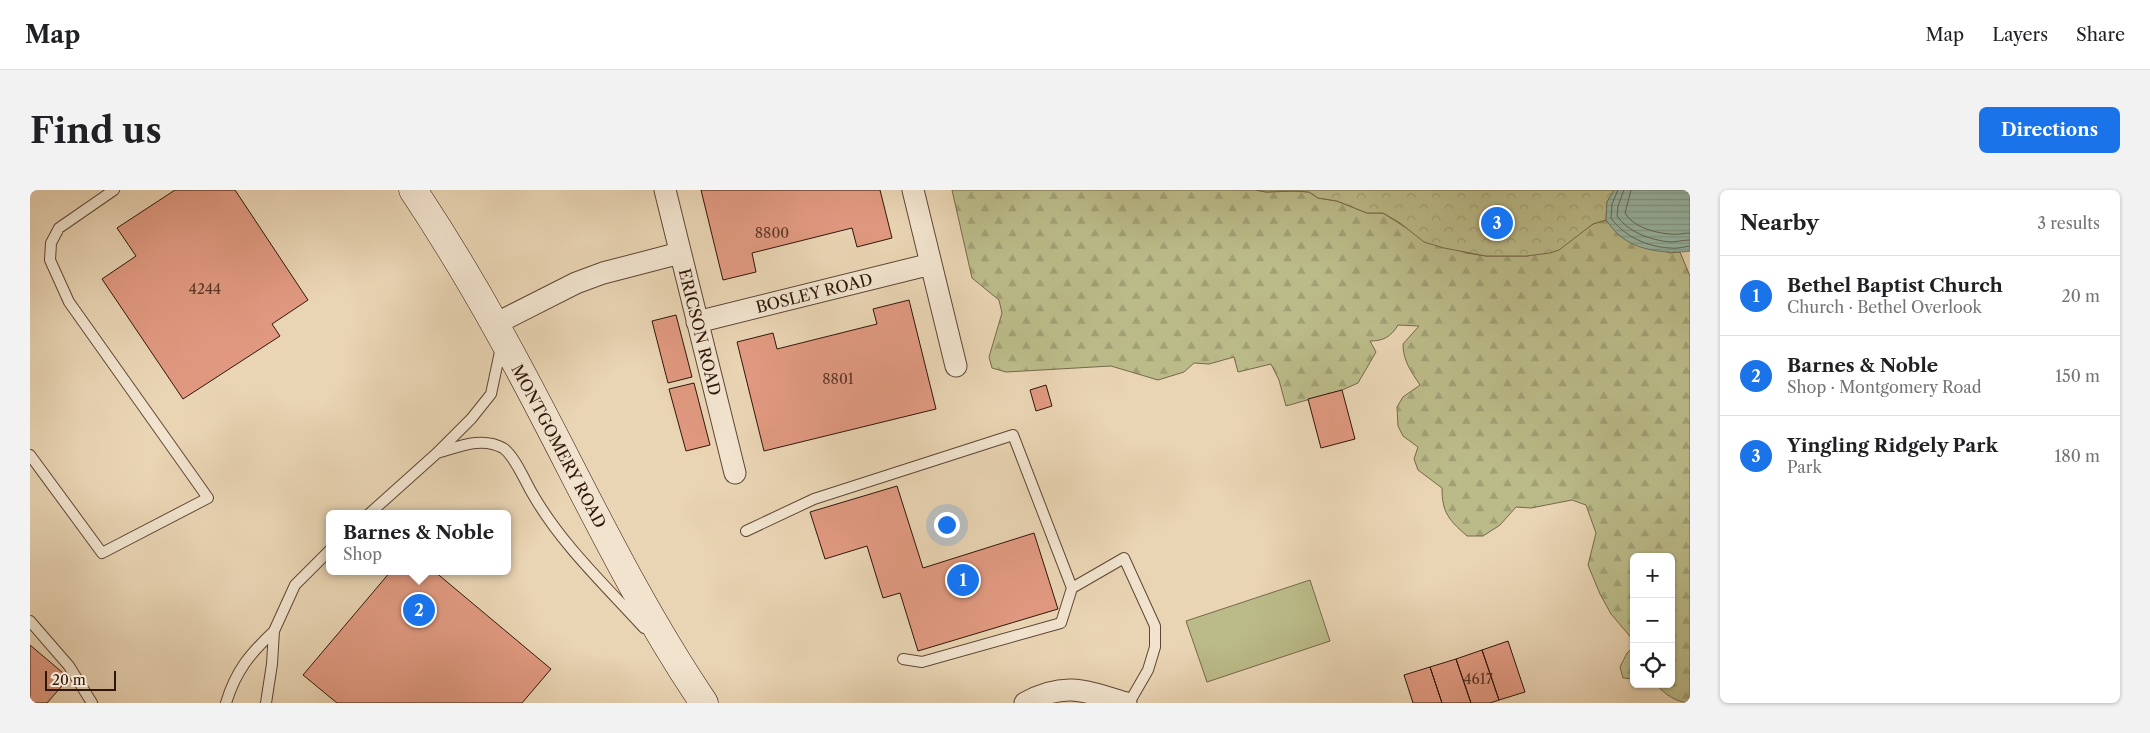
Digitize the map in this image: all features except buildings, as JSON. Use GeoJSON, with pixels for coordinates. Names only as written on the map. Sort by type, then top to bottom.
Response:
{"type":"FeatureCollection","features":[{"type":"Feature","properties":{"kind":"main road","name":"MONTGOMERY ROAD"},"geometry":{"type":"LineString","coordinates":[[413,190],[499,331],[634,590],[677,664],[704,703]]}},
{"type":"Feature","properties":{"kind":"street","name":"ERICSON ROAD"},"geometry":{"type":"LineString","coordinates":[[664,190],[735,474]]}},
{"type":"Feature","properties":{"kind":"street"},"geometry":{"type":"LineString","coordinates":[[913,190],[956,366]]}},
{"type":"Feature","properties":{"kind":"street"},"geometry":{"type":"LineString","coordinates":[[499,331],[585,280],[603,273],[680,253]]}},
{"type":"Feature","properties":{"kind":"street","name":"BOSLEY ROAD"},"geometry":{"type":"LineString","coordinates":[[697,322],[931,264]]}},
{"type":"Feature","properties":{"kind":"street"},"geometry":{"type":"LineString","coordinates":[[1025,703],[1047,692],[1066,689],[1090,692],[1128,703]]}},
{"type":"Feature","properties":{"kind":"lane"},"geometry":{"type":"LineString","coordinates":[[30,455],[102,553],[208,498],[69,302],[50,260],[51,243],[59,228],[114,190]]}},
{"type":"Feature","properties":{"kind":"lane"},"geometry":{"type":"LineString","coordinates":[[373,510],[437,453],[471,419],[491,394],[499,331]]}},
{"type":"Feature","properties":{"kind":"lane"},"geometry":{"type":"LineString","coordinates":[[746,531],[814,499],[1013,434],[1072,588],[1061,623],[922,662],[903,659]]}},
{"type":"Feature","properties":{"kind":"lane"},"geometry":{"type":"LineString","coordinates":[[437,453],[475,442],[491,443],[505,449],[542,511],[575,553],[677,664]]}},
{"type":"Feature","properties":{"kind":"lane"},"geometry":{"type":"LineString","coordinates":[[266,703],[272,664],[274,631],[295,584],[326,554]]}},
{"type":"Feature","properties":{"kind":"lane"},"geometry":{"type":"LineString","coordinates":[[1072,588],[1124,558],[1155,626],[1155,648],[1148,670],[1128,703]]}},
{"type":"Feature","properties":{"kind":"lane"},"geometry":{"type":"LineString","coordinates":[[30,621],[69,666],[92,703]]}},
{"type":"Feature","properties":{"kind":"lane"},"geometry":{"type":"LineString","coordinates":[[226,703],[231,685],[248,656],[274,631]]}},
{"type":"Feature","properties":{"kind":"green space"},"geometry":{"type":"Polygon","coordinates":[[[952,190],[1255,190],[1266,192],[1309,192],[1318,198],[1337,201],[1367,213],[1383,213],[1408,229],[1466,253],[1486,256],[1527,256],[1580,233],[1593,224],[1606,220],[1620,236],[1670,253],[1680,252],[1690,276],[1690,703],[1671,697],[1659,688],[1675,688],[1675,553],[1630,553],[1630,636],[1611,614],[1588,565],[1596,533],[1586,505],[1572,500],[1531,508],[1516,507],[1500,525],[1483,536],[1467,536],[1451,520],[1443,504],[1442,488],[1418,470],[1414,459],[1418,447],[1403,436],[1398,426],[1397,407],[1403,397],[1420,385],[1406,361],[1403,350],[1403,344],[1419,326],[1398,325],[1386,337],[1370,341],[1376,352],[1358,383],[1342,390],[1286,406],[1279,380],[1271,364],[1238,372],[1234,357],[1209,364],[1194,363],[1184,372],[1158,380],[1111,366],[1006,372],[992,368],[989,357],[1002,313],[999,300],[972,278],[952,190]]]}},
{"type":"Feature","properties":{"kind":"green space"},"geometry":{"type":"Polygon","coordinates":[[[1256,190],[1614,190],[1607,202],[1606,220],[1593,224],[1559,250],[1527,256],[1486,256],[1424,242],[1400,223],[1383,213],[1367,213],[1337,201],[1318,198],[1309,192],[1266,192],[1256,190]]]}},
{"type":"Feature","properties":{"kind":"green space"},"geometry":{"type":"Polygon","coordinates":[[[1310,580],[1330,641],[1207,682],[1186,621],[1310,580]]]}},
{"type":"Feature","properties":{"kind":"green space"},"geometry":{"type":"Polygon","coordinates":[[[1630,650],[1630,679],[1623,678],[1620,667],[1630,650]]]}},
{"type":"Feature","properties":{"kind":"water"},"geometry":{"type":"Polygon","coordinates":[[[1614,190],[1690,190],[1690,251],[1672,252],[1643,248],[1634,245],[1619,235],[1606,220],[1607,202],[1614,190]]]}},
{"type":"Feature","properties":{"kind":"place","name":"Yingling Ridgely Park"},"geometry":{"type":"Point","coordinates":[1497,223]}},
{"type":"Feature","properties":{"kind":"place","name":"Bethel Baptist Church"},"geometry":{"type":"Point","coordinates":[963,580]}},
{"type":"Feature","properties":{"kind":"place","name":"Barnes & Noble"},"geometry":{"type":"Point","coordinates":[419,610]}}]}
